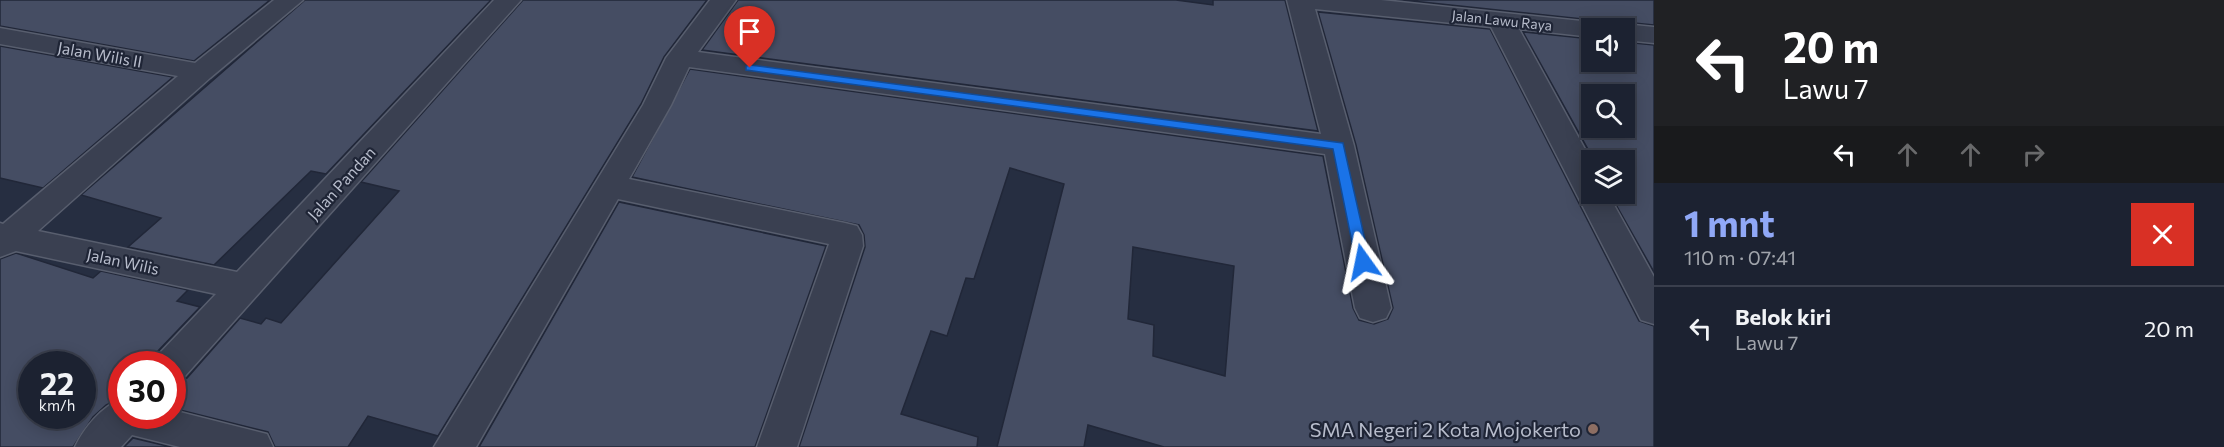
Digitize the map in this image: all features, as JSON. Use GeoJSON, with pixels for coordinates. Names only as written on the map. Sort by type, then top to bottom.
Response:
{"type":"FeatureCollection","features":[{"type":"Feature","properties":{"kind":"street"},"geometry":{"type":"LineString","coordinates":[[3,239],[200,72],[290,0]]}},
{"type":"Feature","properties":{"kind":"street","name":"Jalan Pandan"},"geometry":{"type":"LineString","coordinates":[[185,351],[508,0]]}},
{"type":"Feature","properties":{"kind":"street"},"geometry":{"type":"LineString","coordinates":[[454,447],[657,105],[680,58],[723,0]]}},
{"type":"Feature","properties":{"kind":"street"},"geometry":{"type":"LineString","coordinates":[[1300,0],[1339,146],[1373,308]]}},
{"type":"Feature","properties":{"kind":"street","name":"Jalan Lawu Raya"},"geometry":{"type":"LineString","coordinates":[[1305,0],[1581,28]]}},
{"type":"Feature","properties":{"kind":"street"},"geometry":{"type":"LineString","coordinates":[[1500,19],[1581,172]]}},
{"type":"Feature","properties":{"kind":"street"},"geometry":{"type":"LineString","coordinates":[[1635,33],[1654,35]]}},
{"type":"Feature","properties":{"kind":"street","name":"Jalan Wilis II"},"geometry":{"type":"LineString","coordinates":[[0,36],[200,72]]}},
{"type":"Feature","properties":{"kind":"street"},"geometry":{"type":"LineString","coordinates":[[680,58],[1339,146]]}},
{"type":"Feature","properties":{"kind":"street"},"geometry":{"type":"LineString","coordinates":[[607,186],[845,235],[846,246],[777,447]]}},
{"type":"Feature","properties":{"kind":"street"},"geometry":{"type":"LineString","coordinates":[[1598,204],[1654,310]]}},
{"type":"Feature","properties":{"kind":"street","name":"Jalan Wilis"},"geometry":{"type":"LineString","coordinates":[[3,239],[246,287]]}},
{"type":"Feature","properties":{"kind":"street"},"geometry":{"type":"LineString","coordinates":[[95,447],[112,429]]}},
{"type":"Feature","properties":{"kind":"street"},"geometry":{"type":"LineString","coordinates":[[178,429],[253,447]]}},
{"type":"Feature","properties":{"kind":"building"},"geometry":{"type":"Polygon","coordinates":[[[0,0],[270,0],[194,61],[0,26],[0,0]]]}},
{"type":"Feature","properties":{"kind":"building"},"geometry":{"type":"Polygon","coordinates":[[[305,0],[491,0],[326,174],[311,171],[214,265],[128,247],[161,218],[81,195],[305,0]]]}},
{"type":"Feature","properties":{"kind":"building"},"geometry":{"type":"Polygon","coordinates":[[[523,0],[707,0],[664,57],[641,104],[438,436],[368,416],[348,447],[275,447],[268,432],[186,412],[186,378],[240,318],[261,324],[266,318],[281,323],[399,191],[361,182],[523,0]]]}},
{"type":"Feature","properties":{"kind":"building"},"geometry":{"type":"Polygon","coordinates":[[[738,0],[1176,0],[1213,5],[1213,0],[1285,0],[1318,131],[702,50],[738,0]]]}},
{"type":"Feature","properties":{"kind":"building"},"geometry":{"type":"Polygon","coordinates":[[[1403,0],[1654,0],[1654,25],[1635,23],[1635,18],[1581,19],[1403,0]]]}},
{"type":"Feature","properties":{"kind":"building"},"geometry":{"type":"Polygon","coordinates":[[[1318,12],[1490,29],[1639,321],[1654,326],[1654,447],[1164,447],[1088,425],[1084,447],[997,447],[1064,184],[1010,168],[974,279],[966,278],[947,336],[931,331],[901,414],[978,437],[977,447],[799,447],[865,247],[864,235],[859,225],[632,177],[690,69],[1323,156],[1353,308],[1359,320],[1374,324],[1388,319],[1393,308],[1356,145],[1318,12]],[[1133,247],[1128,319],[1154,325],[1153,356],[1225,376],[1234,266],[1133,247]]]}},
{"type":"Feature","properties":{"kind":"building"},"geometry":{"type":"Polygon","coordinates":[[[1523,32],[1581,38],[1581,72],[1635,72],[1635,43],[1654,45],[1654,272],[1616,204],[1635,204],[1635,150],[1588,150],[1582,138],[1635,138],[1635,84],[1581,84],[1581,137],[1523,32]]]}},
{"type":"Feature","properties":{"kind":"building"},"geometry":{"type":"Polygon","coordinates":[[[0,46],[173,77],[43,188],[0,178],[0,46]]]}},
{"type":"Feature","properties":{"kind":"building"},"geometry":{"type":"Polygon","coordinates":[[[619,202],[826,246],[755,447],[479,447],[619,202]]]}},
{"type":"Feature","properties":{"kind":"building"},"geometry":{"type":"Polygon","coordinates":[[[16,253],[93,278],[101,271],[188,290],[177,301],[200,307],[158,351],[108,351],[108,404],[96,414],[96,351],[18,351],[18,429],[85,429],[73,447],[0,447],[0,259],[16,253]]]}},
{"type":"Feature","properties":{"kind":"building"},"geometry":{"type":"Polygon","coordinates":[[[133,438],[171,447],[124,447],[133,438]]]}},
{"type":"Feature","properties":{"kind":"place","name":"SMA Negeri 2 Kota Mojokerto"},"geometry":{"type":"Point","coordinates":[1593,429]}},
{"type":"Feature","properties":{"kind":"route"},"geometry":{"type":"LineString","coordinates":[[750,68],[1339,146],[1363,262]]}}]}
